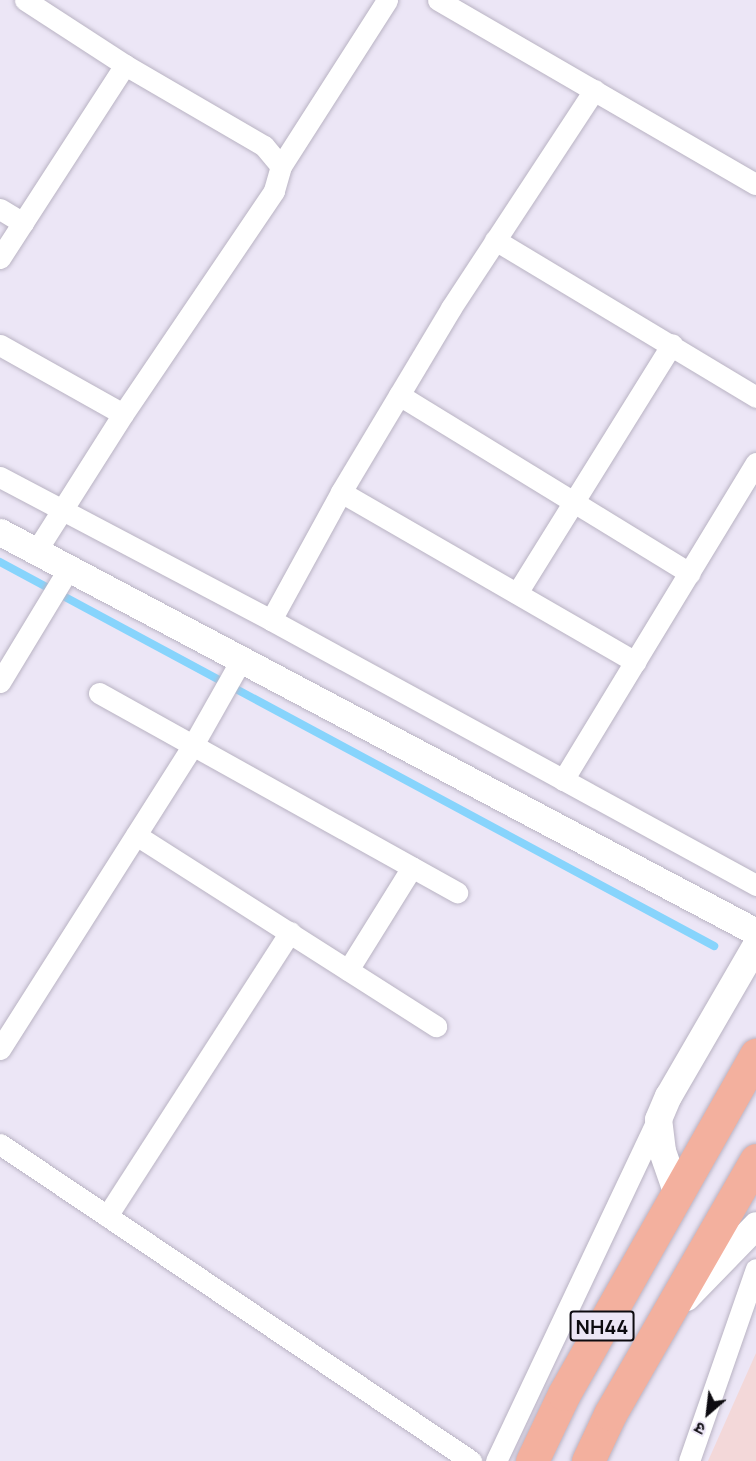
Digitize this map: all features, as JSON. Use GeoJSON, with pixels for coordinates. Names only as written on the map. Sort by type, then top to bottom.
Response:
{"type":"FeatureCollection","features":[{"type":"Feature","properties":{"kind":"highway","name":"NH44"},"geometry":{"type":"LineString","coordinates":[[532,1461],[564,1394],[756,1054]]}},
{"type":"Feature","properties":{"kind":"highway","name":"NH44"},"geometry":{"type":"LineString","coordinates":[[588,1461],[610,1414],[756,1160]]}},
{"type":"Feature","properties":{"kind":"street"},"geometry":{"type":"LineString","coordinates":[[25,0],[125,65],[264,146],[281,166]]}},
{"type":"Feature","properties":{"kind":"street"},"geometry":{"type":"LineString","coordinates":[[36,551],[123,414],[274,191],[281,166],[387,0]]}},
{"type":"Feature","properties":{"kind":"street"},"geometry":{"type":"LineString","coordinates":[[438,0],[756,184]]}},
{"type":"Feature","properties":{"kind":"street"},"geometry":{"type":"LineString","coordinates":[[0,258],[125,65]]}},
{"type":"Feature","properties":{"kind":"street"},"geometry":{"type":"LineString","coordinates":[[271,620],[341,492],[399,395],[495,240],[594,90]]}},
{"type":"Feature","properties":{"kind":"street"},"geometry":{"type":"LineString","coordinates":[[0,209],[23,223]]}},
{"type":"Feature","properties":{"kind":"street"},"geometry":{"type":"LineString","coordinates":[[495,240],[672,344],[756,397]]}},
{"type":"Feature","properties":{"kind":"street"},"geometry":{"type":"LineString","coordinates":[[517,593],[672,344]]}},
{"type":"Feature","properties":{"kind":"street"},"geometry":{"type":"LineString","coordinates":[[0,345],[123,414]]}},
{"type":"Feature","properties":{"kind":"street"},"geometry":{"type":"LineString","coordinates":[[399,395],[690,573]]}},
{"type":"Feature","properties":{"kind":"street"},"geometry":{"type":"LineString","coordinates":[[563,780],[756,463]]}},
{"type":"Feature","properties":{"kind":"street"},"geometry":{"type":"LineString","coordinates":[[0,477],[271,620],[756,885]]}},
{"type":"Feature","properties":{"kind":"street"},"geometry":{"type":"LineString","coordinates":[[341,492],[636,662]]}},
{"type":"Feature","properties":{"kind":"street"},"geometry":{"type":"LineString","coordinates":[[0,532],[36,551],[59,585],[236,668],[756,932]]}},
{"type":"Feature","properties":{"kind":"street"},"geometry":{"type":"LineString","coordinates":[[0,682],[59,585]]}},
{"type":"Feature","properties":{"kind":"street"},"geometry":{"type":"LineString","coordinates":[[0,1049],[193,745],[236,668]]}},
{"type":"Feature","properties":{"kind":"street"},"geometry":{"type":"LineString","coordinates":[[99,693],[457,892]]}},
{"type":"Feature","properties":{"kind":"street"},"geometry":{"type":"LineString","coordinates":[[136,835],[436,1026]]}},
{"type":"Feature","properties":{"kind":"street"},"geometry":{"type":"LineString","coordinates":[[348,970],[412,867]]}},
{"type":"Feature","properties":{"kind":"street"},"geometry":{"type":"LineString","coordinates":[[107,1216],[290,932]]}},
{"type":"Feature","properties":{"kind":"street"},"geometry":{"type":"LineString","coordinates":[[496,1461],[668,1096],[756,944]]}},
{"type":"Feature","properties":{"kind":"street"},"geometry":{"type":"LineString","coordinates":[[658,1119],[662,1151],[676,1194]]}},
{"type":"Feature","properties":{"kind":"street"},"geometry":{"type":"LineString","coordinates":[[0,1143],[471,1461]]}},
{"type":"Feature","properties":{"kind":"street"},"geometry":{"type":"LineString","coordinates":[[665,1318],[756,1225]]}},
{"type":"Feature","properties":{"kind":"street"},"geometry":{"type":"LineString","coordinates":[[689,1461],[756,1269]]}},
{"type":"Feature","properties":{"kind":"shaded area"},"geometry":{"type":"Polygon","coordinates":[[[756,1353],[756,1461],[708,1461],[756,1353]]]}},
{"type":"Feature","properties":{"kind":"waterway"},"geometry":{"type":"LineString","coordinates":[[0,562],[714,946]]}}]}
